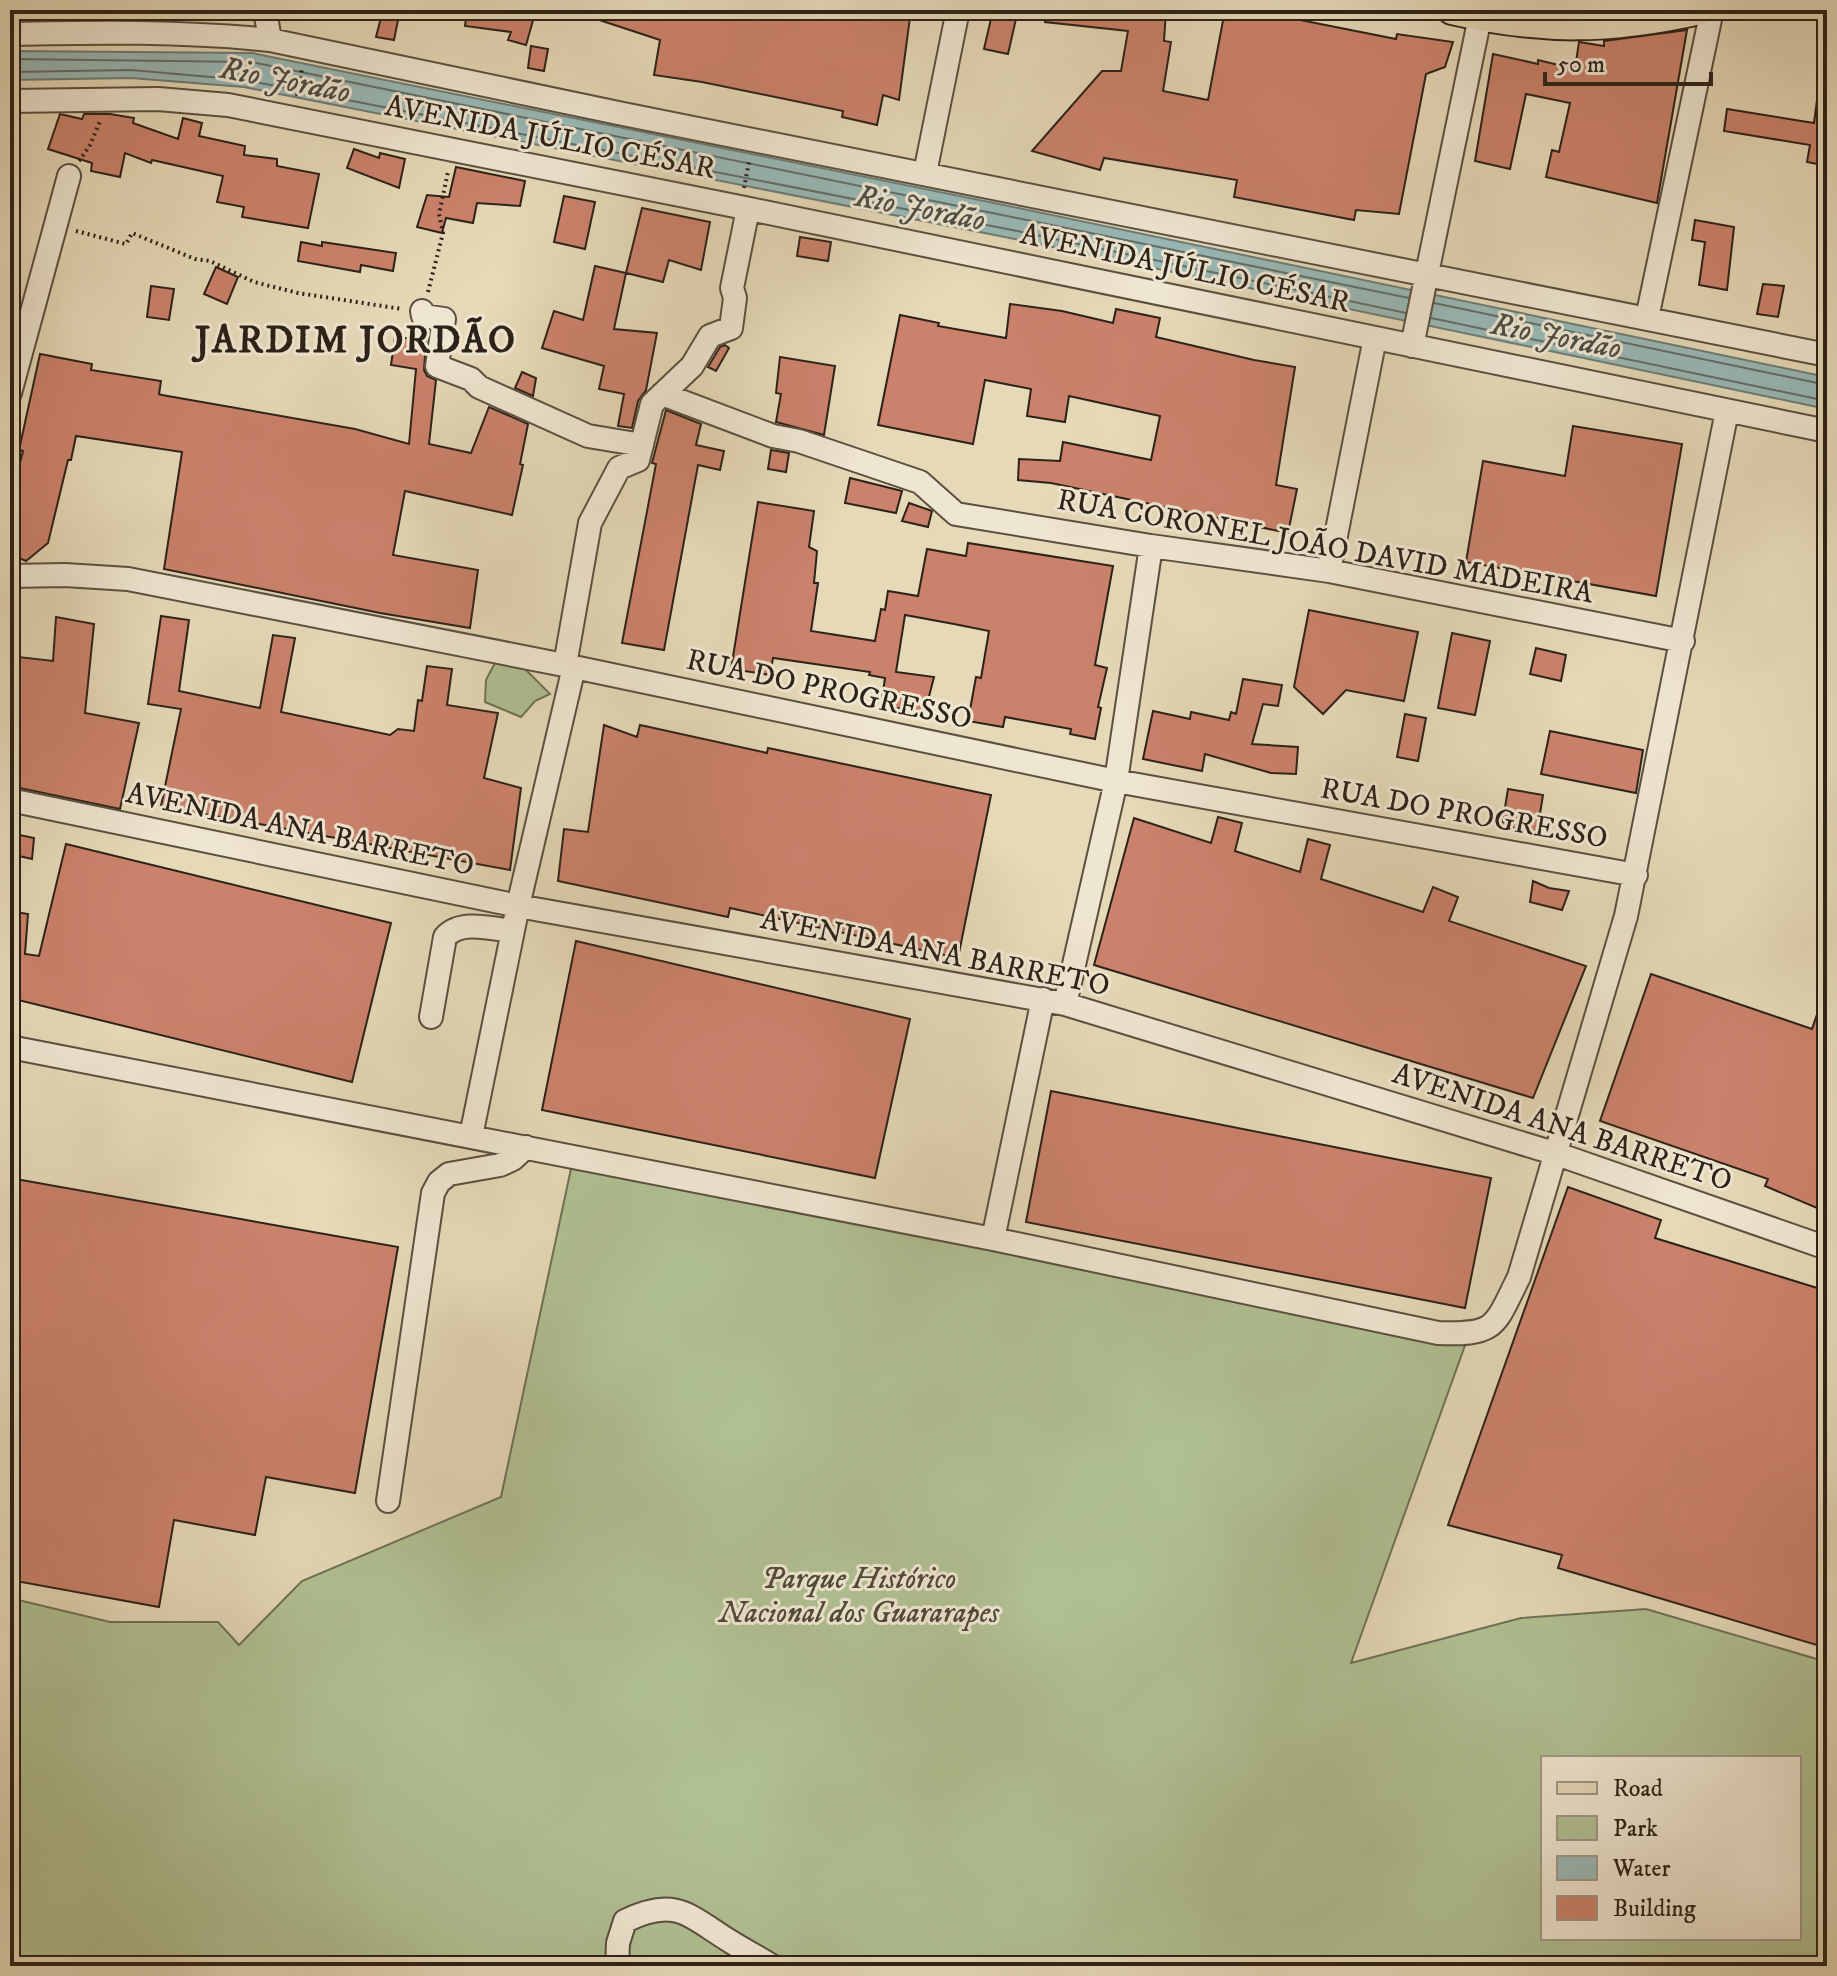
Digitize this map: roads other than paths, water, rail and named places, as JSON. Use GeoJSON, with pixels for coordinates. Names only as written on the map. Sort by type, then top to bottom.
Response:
{"type":"FeatureCollection","features":[{"type":"Feature","properties":{"kind":"main road"},"geometry":{"type":"LineString","coordinates":[[1452,10],[1549,26],[1609,26],[1652,21],[1700,10]]}},
{"type":"Feature","properties":{"kind":"street"},"geometry":{"type":"LineString","coordinates":[[265,10],[270,40]]}},
{"type":"Feature","properties":{"kind":"street"},"geometry":{"type":"LineString","coordinates":[[925,173],[958,10]]}},
{"type":"Feature","properties":{"kind":"street"},"geometry":{"type":"LineString","coordinates":[[1647,318],[1712,10]]}},
{"type":"Feature","properties":{"kind":"street"},"geometry":{"type":"LineString","coordinates":[[1413,343],[1480,17]]}},
{"type":"Feature","properties":{"kind":"street","name":"AVENIDA JÚLIO CÉSAR"},"geometry":{"type":"LineString","coordinates":[[10,34],[112,32],[219,35],[270,40],[1426,278],[1827,355]]}},
{"type":"Feature","properties":{"kind":"street","name":"AVENIDA JÚLIO CÉSAR"},"geometry":{"type":"LineString","coordinates":[[10,101],[158,99],[228,105],[452,150],[746,202],[1375,338],[1413,343],[1827,431]]}},
{"type":"Feature","properties":{"kind":"street"},"geometry":{"type":"LineString","coordinates":[[10,393],[14,360],[69,176]]}},
{"type":"Feature","properties":{"kind":"street"},"geometry":{"type":"LineString","coordinates":[[471,1136],[570,666],[590,523],[619,468],[638,460],[652,404],[692,366],[710,336],[731,328],[735,298],[732,288],[746,202]]}},
{"type":"Feature","properties":{"kind":"street"},"geometry":{"type":"LineString","coordinates":[[422,311],[423,316],[444,319],[437,366],[471,379],[479,387],[588,436],[642,445]]}},
{"type":"Feature","properties":{"kind":"street"},"geometry":{"type":"LineString","coordinates":[[1329,571],[1375,338]]}},
{"type":"Feature","properties":{"kind":"street","name":"RUA CORONEL JOÃO DAVID MADEIRA"},"geometry":{"type":"LineString","coordinates":[[662,394],[773,436],[799,441],[920,482],[956,514],[1329,571],[1683,641]]}},
{"type":"Feature","properties":{"kind":"street"},"geometry":{"type":"LineString","coordinates":[[10,1047],[993,1239],[1438,1333],[1475,1334],[1496,1323],[1519,1277],[1626,916],[1727,411]]}},
{"type":"Feature","properties":{"kind":"street"},"geometry":{"type":"LineString","coordinates":[[993,1239],[1054,1002],[1116,781],[1151,546]]}},
{"type":"Feature","properties":{"kind":"street","name":"RUA DO PROGRESSO"},"geometry":{"type":"LineString","coordinates":[[10,576],[128,579],[570,666],[1116,781],[1636,875]]}},
{"type":"Feature","properties":{"kind":"street","name":"AVENIDA ANA BARRETO"},"geometry":{"type":"LineString","coordinates":[[10,800],[518,906],[1054,1002],[1557,1154],[1827,1248]]}},
{"type":"Feature","properties":{"kind":"street"},"geometry":{"type":"LineString","coordinates":[[431,1017],[445,937],[451,931],[470,926],[513,931]]}},
{"type":"Feature","properties":{"kind":"street"},"geometry":{"type":"LineString","coordinates":[[388,1501],[433,1193],[439,1182],[449,1174],[500,1165],[513,1159],[526,1147]]}},
{"type":"Feature","properties":{"kind":"street"},"geometry":{"type":"LineString","coordinates":[[617,1966],[618,1943],[625,1921],[644,1912],[662,1909],[690,1913],[772,1966]]}},
{"type":"Feature","properties":{"kind":"water","name":"Rio Jordão"},"geometry":{"type":"Polygon","coordinates":[[[10,51],[252,53],[1004,205],[1827,377],[1827,409],[1010,238],[244,87],[131,78],[10,80],[10,51]]]}},
{"type":"Feature","properties":{"kind":"district","name":"JARDIM JORDÃO"},"geometry":{"type":"Point","coordinates":[356,341]}},
{"type":"Feature","properties":{"kind":"park label","name":"Parque Histórico Nacional dos Guararapes"},"geometry":{"type":"Point","coordinates":[859,1596]}}]}
